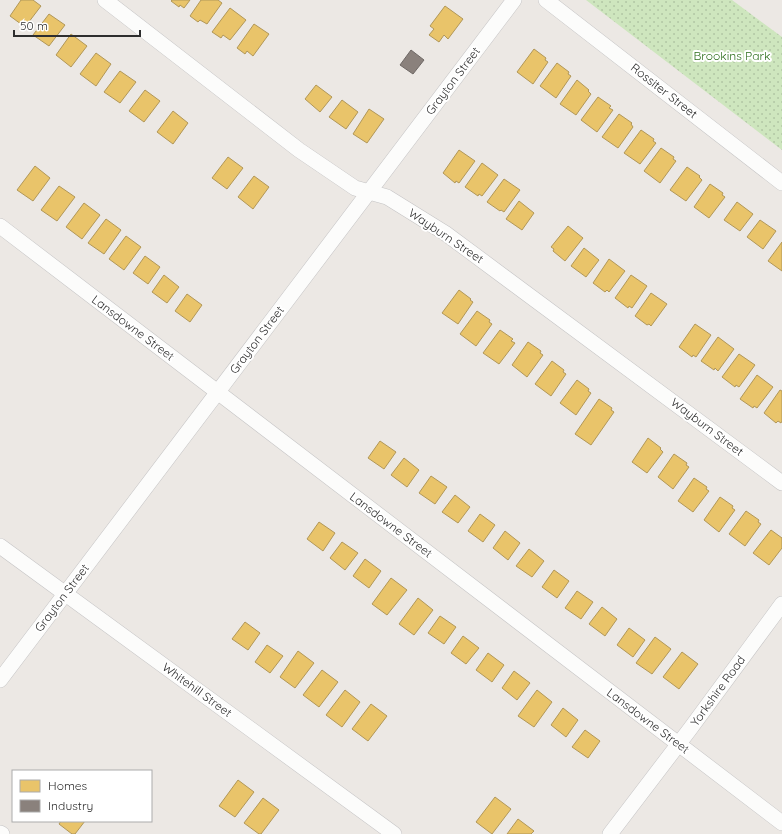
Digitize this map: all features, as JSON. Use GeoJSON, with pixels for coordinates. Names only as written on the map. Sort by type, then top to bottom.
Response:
{"type":"FeatureCollection","features":[{"type":"Feature","properties":{"kind":"street","name":"Wayburn Street"},"geometry":{"type":"LineString","coordinates":[[105,0],[299,150],[355,188],[386,197],[445,233],[782,483]]}},
{"type":"Feature","properties":{"kind":"street","name":"Grayton Street"},"geometry":{"type":"LineString","coordinates":[[0,680],[514,0]]}},
{"type":"Feature","properties":{"kind":"street","name":"Rossiter Street"},"geometry":{"type":"LineString","coordinates":[[546,0],[782,183]]}},
{"type":"Feature","properties":{"kind":"street","name":"Lansdowne Street"},"geometry":{"type":"LineString","coordinates":[[0,226],[782,823]]}},
{"type":"Feature","properties":{"kind":"street","name":"Whitehill Street"},"geometry":{"type":"LineString","coordinates":[[0,546],[394,834]]}},
{"type":"Feature","properties":{"kind":"street","name":"Yorkshire Road"},"geometry":{"type":"LineString","coordinates":[[610,834],[782,604]]}},
{"type":"Feature","properties":{"kind":"green space","name":"Brookins Park"},"geometry":{"type":"Polygon","coordinates":[[[586,0],[732,0],[782,37],[782,150],[586,0]]]}},
{"type":"Feature","properties":{"kind":"building: Homes"},"geometry":{"type":"Polygon","coordinates":[[[21,0],[33,0],[41,6],[25,27],[10,16],[21,0]]]}},
{"type":"Feature","properties":{"kind":"building: Homes"},"geometry":{"type":"Polygon","coordinates":[[[190,0],[184,8],[180,5],[179,7],[171,1],[190,0]]]}},
{"type":"Feature","properties":{"kind":"building: Homes"},"geometry":{"type":"Polygon","coordinates":[[[201,0],[218,0],[222,3],[207,24],[200,20],[198,22],[190,16],[201,0]]]}},
{"type":"Feature","properties":{"kind":"building: Homes"},"geometry":{"type":"Polygon","coordinates":[[[445,6],[463,19],[448,39],[444,35],[439,42],[429,35],[434,29],[430,26],[445,6]]]}},
{"type":"Feature","properties":{"kind":"building: Homes"},"geometry":{"type":"Polygon","coordinates":[[[230,8],[246,20],[230,40],[223,35],[221,38],[212,32],[230,8]]]}},
{"type":"Feature","properties":{"kind":"building: Homes"},"geometry":{"type":"Polygon","coordinates":[[[49,14],[65,25],[49,46],[33,35],[49,14]]]}},
{"type":"Feature","properties":{"kind":"building: Homes"},"geometry":{"type":"Polygon","coordinates":[[[254,24],[269,34],[253,56],[247,51],[245,54],[237,48],[254,24]]]}},
{"type":"Feature","properties":{"kind":"building: Homes"},"geometry":{"type":"Polygon","coordinates":[[[71,34],[87,46],[71,67],[56,55],[71,34]]]}},
{"type":"Feature","properties":{"kind":"building: Homes"},"geometry":{"type":"Polygon","coordinates":[[[534,49],[546,58],[545,60],[548,62],[533,84],[517,72],[534,49]]]}},
{"type":"Feature","properties":{"kind":"building: Homes"},"geometry":{"type":"Polygon","coordinates":[[[96,53],[111,64],[96,86],[80,74],[96,53]]]}},
{"type":"Feature","properties":{"kind":"building: Homes"},"geometry":{"type":"Polygon","coordinates":[[[557,63],[569,72],[568,74],[571,76],[556,98],[540,86],[557,63]]]}},
{"type":"Feature","properties":{"kind":"building: Homes"},"geometry":{"type":"Polygon","coordinates":[[[120,71],[136,82],[120,103],[104,92],[120,71]]]}},
{"type":"Feature","properties":{"kind":"building: Homes"},"geometry":{"type":"Polygon","coordinates":[[[577,80],[589,90],[588,91],[591,94],[576,115],[560,104],[577,80]]]}},
{"type":"Feature","properties":{"kind":"building: Homes"},"geometry":{"type":"Polygon","coordinates":[[[316,85],[332,97],[320,112],[305,99],[316,85]]]}},
{"type":"Feature","properties":{"kind":"building: Homes"},"geometry":{"type":"Polygon","coordinates":[[[145,90],[160,101],[144,122],[129,111],[145,90]]]}},
{"type":"Feature","properties":{"kind":"building: Homes"},"geometry":{"type":"Polygon","coordinates":[[[598,97],[611,106],[609,108],[613,110],[597,132],[581,120],[598,97]]]}},
{"type":"Feature","properties":{"kind":"building: Homes"},"geometry":{"type":"Polygon","coordinates":[[[342,100],[358,112],[346,129],[329,117],[342,100]]]}},
{"type":"Feature","properties":{"kind":"building: Homes"},"geometry":{"type":"Polygon","coordinates":[[[369,109],[384,119],[367,143],[353,134],[369,109]]]}},
{"type":"Feature","properties":{"kind":"building: Homes"},"geometry":{"type":"Polygon","coordinates":[[[173,111],[188,123],[173,144],[157,132],[173,111]]]}},
{"type":"Feature","properties":{"kind":"building: Homes"},"geometry":{"type":"Polygon","coordinates":[[[619,114],[632,123],[631,124],[633,127],[618,148],[602,137],[619,114]]]}},
{"type":"Feature","properties":{"kind":"building: Homes"},"geometry":{"type":"Polygon","coordinates":[[[641,130],[654,139],[653,141],[656,143],[640,164],[624,153],[641,130]]]}},
{"type":"Feature","properties":{"kind":"building: Homes"},"geometry":{"type":"Polygon","coordinates":[[[661,148],[674,157],[673,159],[676,161],[660,183],[644,171],[661,148]]]}},
{"type":"Feature","properties":{"kind":"building: Homes"},"geometry":{"type":"Polygon","coordinates":[[[459,150],[475,161],[459,183],[456,181],[455,183],[443,173],[459,150]]]}},
{"type":"Feature","properties":{"kind":"building: Homes"},"geometry":{"type":"Polygon","coordinates":[[[228,157],[243,168],[227,189],[212,178],[228,157]]]}},
{"type":"Feature","properties":{"kind":"building: Homes"},"geometry":{"type":"Polygon","coordinates":[[[482,163],[498,175],[482,196],[479,194],[478,196],[465,187],[482,163]]]}},
{"type":"Feature","properties":{"kind":"building: Homes"},"geometry":{"type":"Polygon","coordinates":[[[35,166],[50,178],[33,201],[17,190],[35,166]]]}},
{"type":"Feature","properties":{"kind":"building: Homes"},"geometry":{"type":"Polygon","coordinates":[[[687,167],[700,176],[699,177],[702,180],[686,201],[670,190],[687,167]]]}},
{"type":"Feature","properties":{"kind":"building: Homes"},"geometry":{"type":"Polygon","coordinates":[[[254,176],[269,187],[253,209],[238,197],[254,176]]]}},
{"type":"Feature","properties":{"kind":"building: Homes"},"geometry":{"type":"Polygon","coordinates":[[[504,179],[520,190],[504,212],[487,202],[504,179]]]}},
{"type":"Feature","properties":{"kind":"building: Homes"},"geometry":{"type":"Polygon","coordinates":[[[710,184],[723,193],[722,195],[725,197],[709,218],[694,207],[710,184]]]}},
{"type":"Feature","properties":{"kind":"building: Homes"},"geometry":{"type":"Polygon","coordinates":[[[59,186],[75,197],[57,221],[41,210],[59,186]]]}},
{"type":"Feature","properties":{"kind":"building: Homes"},"geometry":{"type":"Polygon","coordinates":[[[519,201],[534,213],[522,230],[506,219],[519,201]]]}},
{"type":"Feature","properties":{"kind":"building: Homes"},"geometry":{"type":"Polygon","coordinates":[[[737,202],[753,214],[740,231],[724,220],[737,202]]]}},
{"type":"Feature","properties":{"kind":"building: Homes"},"geometry":{"type":"Polygon","coordinates":[[[84,203],[100,215],[82,239],[66,227],[84,203]]]}},
{"type":"Feature","properties":{"kind":"building: Homes"},"geometry":{"type":"Polygon","coordinates":[[[106,219],[121,230],[104,254],[88,243],[106,219]]]}},
{"type":"Feature","properties":{"kind":"building: Homes"},"geometry":{"type":"Polygon","coordinates":[[[760,220],[776,231],[763,249],[747,237],[760,220]]]}},
{"type":"Feature","properties":{"kind":"building: Homes"},"geometry":{"type":"Polygon","coordinates":[[[568,226],[583,238],[565,261],[553,251],[554,249],[551,247],[568,226]]]}},
{"type":"Feature","properties":{"kind":"building: Homes"},"geometry":{"type":"Polygon","coordinates":[[[126,236],[141,247],[124,270],[109,259],[126,236]]]}},
{"type":"Feature","properties":{"kind":"building: Homes"},"geometry":{"type":"Polygon","coordinates":[[[782,242],[782,271],[768,261],[782,242]]]}},
{"type":"Feature","properties":{"kind":"building: Homes"},"geometry":{"type":"Polygon","coordinates":[[[584,248],[599,260],[586,277],[571,266],[584,248]]]}},
{"type":"Feature","properties":{"kind":"building: Homes"},"geometry":{"type":"Polygon","coordinates":[[[145,256],[160,267],[148,284],[133,273],[145,256]]]}},
{"type":"Feature","properties":{"kind":"building: Homes"},"geometry":{"type":"Polygon","coordinates":[[[609,259],[625,271],[609,292],[607,290],[605,292],[593,283],[609,259]]]}},
{"type":"Feature","properties":{"kind":"building: Homes"},"geometry":{"type":"Polygon","coordinates":[[[164,275],[179,287],[167,303],[152,292],[164,275]]]}},
{"type":"Feature","properties":{"kind":"building: Homes"},"geometry":{"type":"Polygon","coordinates":[[[631,275],[647,286],[632,308],[629,306],[628,308],[615,298],[631,275]]]}},
{"type":"Feature","properties":{"kind":"building: Homes"},"geometry":{"type":"Polygon","coordinates":[[[459,290],[473,302],[458,324],[442,313],[459,290]]]}},
{"type":"Feature","properties":{"kind":"building: Homes"},"geometry":{"type":"Polygon","coordinates":[[[651,293],[667,304],[651,326],[649,324],[647,325],[635,316],[651,293]]]}},
{"type":"Feature","properties":{"kind":"building: Homes"},"geometry":{"type":"Polygon","coordinates":[[[187,294],[202,305],[190,322],[175,311],[187,294]]]}},
{"type":"Feature","properties":{"kind":"building: Homes"},"geometry":{"type":"Polygon","coordinates":[[[477,311],[490,320],[489,322],[492,324],[476,346],[460,334],[477,311]]]}},
{"type":"Feature","properties":{"kind":"building: Homes"},"geometry":{"type":"Polygon","coordinates":[[[695,324],[711,335],[696,357],[693,355],[692,357],[679,347],[695,324]]]}},
{"type":"Feature","properties":{"kind":"building: Homes"},"geometry":{"type":"Polygon","coordinates":[[[500,330],[513,339],[511,341],[515,343],[499,364],[483,353],[500,330]]]}},
{"type":"Feature","properties":{"kind":"building: Homes"},"geometry":{"type":"Polygon","coordinates":[[[718,337],[734,349],[718,371],[701,361],[718,337]]]}},
{"type":"Feature","properties":{"kind":"building: Homes"},"geometry":{"type":"Polygon","coordinates":[[[528,342],[541,351],[540,353],[543,355],[527,377],[512,365],[528,342]]]}},
{"type":"Feature","properties":{"kind":"building: Homes"},"geometry":{"type":"Polygon","coordinates":[[[739,354],[755,365],[739,387],[736,385],[735,387],[722,377],[739,354]]]}},
{"type":"Feature","properties":{"kind":"building: Homes"},"geometry":{"type":"Polygon","coordinates":[[[552,361],[564,370],[563,372],[566,374],[551,396],[535,384],[552,361]]]}},
{"type":"Feature","properties":{"kind":"building: Homes"},"geometry":{"type":"Polygon","coordinates":[[[757,375],[773,387],[757,408],[754,406],[753,408],[740,399],[757,375]]]}},
{"type":"Feature","properties":{"kind":"building: Homes"},"geometry":{"type":"Polygon","coordinates":[[[577,380],[589,389],[588,391],[591,393],[576,415],[560,403],[577,380]]]}},
{"type":"Feature","properties":{"kind":"building: Homes"},"geometry":{"type":"Polygon","coordinates":[[[780,390],[782,391],[782,421],[781,423],[778,421],[776,423],[764,413],[780,390]]]}},
{"type":"Feature","properties":{"kind":"building: Homes"},"geometry":{"type":"Polygon","coordinates":[[[599,399],[612,408],[611,410],[614,412],[591,445],[575,434],[599,399]]]}},
{"type":"Feature","properties":{"kind":"building: Homes"},"geometry":{"type":"Polygon","coordinates":[[[648,438],[661,448],[660,449],[663,452],[647,473],[632,462],[648,438]]]}},
{"type":"Feature","properties":{"kind":"building: Homes"},"geometry":{"type":"Polygon","coordinates":[[[380,441],[396,452],[384,469],[368,458],[380,441]]]}},
{"type":"Feature","properties":{"kind":"building: Homes"},"geometry":{"type":"Polygon","coordinates":[[[674,454],[687,463],[686,465],[689,467],[673,489],[658,477],[674,454]]]}},
{"type":"Feature","properties":{"kind":"building: Homes"},"geometry":{"type":"Polygon","coordinates":[[[404,458],[419,470],[407,487],[391,475],[404,458]]]}},
{"type":"Feature","properties":{"kind":"building: Homes"},"geometry":{"type":"Polygon","coordinates":[[[431,476],[447,487],[435,504],[419,493],[431,476]]]}},
{"type":"Feature","properties":{"kind":"building: Homes"},"geometry":{"type":"Polygon","coordinates":[[[694,478],[707,487],[706,489],[709,491],[693,512],[678,501],[694,478]]]}},
{"type":"Feature","properties":{"kind":"building: Homes"},"geometry":{"type":"Polygon","coordinates":[[[455,495],[470,507],[458,523],[442,512],[455,495]]]}},
{"type":"Feature","properties":{"kind":"building: Homes"},"geometry":{"type":"Polygon","coordinates":[[[720,497],[733,506],[732,508],[735,510],[719,532],[704,520],[720,497]]]}},
{"type":"Feature","properties":{"kind":"building: Homes"},"geometry":{"type":"Polygon","coordinates":[[[746,511],[759,520],[758,522],[761,524],[745,546],[729,534],[746,511]]]}},
{"type":"Feature","properties":{"kind":"building: Homes"},"geometry":{"type":"Polygon","coordinates":[[[480,514],[495,525],[483,542],[468,531],[480,514]]]}},
{"type":"Feature","properties":{"kind":"building: Homes"},"geometry":{"type":"Polygon","coordinates":[[[319,522],[335,533],[323,551],[307,539],[319,522]]]}},
{"type":"Feature","properties":{"kind":"building: Homes"},"geometry":{"type":"Polygon","coordinates":[[[771,530],[782,538],[782,548],[769,565],[753,553],[771,530]]]}},
{"type":"Feature","properties":{"kind":"building: Homes"},"geometry":{"type":"Polygon","coordinates":[[[505,531],[520,543],[508,560],[493,548],[505,531]]]}},
{"type":"Feature","properties":{"kind":"building: Homes"},"geometry":{"type":"Polygon","coordinates":[[[342,542],[358,553],[345,570],[330,558],[342,542]]]}},
{"type":"Feature","properties":{"kind":"building: Homes"},"geometry":{"type":"Polygon","coordinates":[[[529,549],[544,561],[532,577],[516,566],[529,549]]]}},
{"type":"Feature","properties":{"kind":"building: Homes"},"geometry":{"type":"Polygon","coordinates":[[[365,559],[381,571],[369,588],[353,576],[365,559]]]}},
{"type":"Feature","properties":{"kind":"building: Homes"},"geometry":{"type":"Polygon","coordinates":[[[554,570],[569,581],[557,598],[542,587],[554,570]]]}},
{"type":"Feature","properties":{"kind":"building: Homes"},"geometry":{"type":"Polygon","coordinates":[[[391,578],[407,590],[387,615],[372,604],[391,578]]]}},
{"type":"Feature","properties":{"kind":"building: Homes"},"geometry":{"type":"Polygon","coordinates":[[[577,591],[593,602],[581,619],[565,608],[577,591]]]}},
{"type":"Feature","properties":{"kind":"building: Homes"},"geometry":{"type":"Polygon","coordinates":[[[418,598],[433,610],[414,635],[399,624],[418,598]]]}},
{"type":"Feature","properties":{"kind":"building: Homes"},"geometry":{"type":"Polygon","coordinates":[[[602,607],[617,619],[605,636],[589,624],[602,607]]]}},
{"type":"Feature","properties":{"kind":"building: Homes"},"geometry":{"type":"Polygon","coordinates":[[[440,616],[456,627],[444,644],[428,633],[440,616]]]}},
{"type":"Feature","properties":{"kind":"building: Homes"},"geometry":{"type":"Polygon","coordinates":[[[245,622],[260,633],[248,650],[232,639],[245,622]]]}},
{"type":"Feature","properties":{"kind":"building: Homes"},"geometry":{"type":"Polygon","coordinates":[[[629,628],[645,640],[633,657],[617,645],[629,628]]]}},
{"type":"Feature","properties":{"kind":"building: Homes"},"geometry":{"type":"Polygon","coordinates":[[[463,636],[479,648],[466,664],[451,653],[463,636]]]}},
{"type":"Feature","properties":{"kind":"building: Homes"},"geometry":{"type":"Polygon","coordinates":[[[655,637],[671,649],[652,674],[636,663],[655,637]]]}},
{"type":"Feature","properties":{"kind":"building: Homes"},"geometry":{"type":"Polygon","coordinates":[[[267,645],[283,656],[270,673],[255,662],[267,645]]]}},
{"type":"Feature","properties":{"kind":"building: Homes"},"geometry":{"type":"Polygon","coordinates":[[[298,651],[314,663],[295,688],[280,677],[298,651]]]}},
{"type":"Feature","properties":{"kind":"building: Homes"},"geometry":{"type":"Polygon","coordinates":[[[682,652],[698,664],[679,689],[663,677],[682,652]]]}},
{"type":"Feature","properties":{"kind":"building: Homes"},"geometry":{"type":"Polygon","coordinates":[[[488,653],[504,665],[492,682],[476,670],[488,653]]]}},
{"type":"Feature","properties":{"kind":"building: Homes"},"geometry":{"type":"Polygon","coordinates":[[[322,670],[338,682],[319,707],[303,695],[322,670]]]}},
{"type":"Feature","properties":{"kind":"building: Homes"},"geometry":{"type":"Polygon","coordinates":[[[514,671],[530,683],[517,700],[502,688],[514,671]]]}},
{"type":"Feature","properties":{"kind":"building: Homes"},"geometry":{"type":"Polygon","coordinates":[[[345,690],[360,702],[342,727],[326,715],[345,690]]]}},
{"type":"Feature","properties":{"kind":"building: Homes"},"geometry":{"type":"Polygon","coordinates":[[[537,690],[552,702],[534,727],[518,716],[537,690]]]}},
{"type":"Feature","properties":{"kind":"building: Homes"},"geometry":{"type":"Polygon","coordinates":[[[371,704],[387,716],[368,741],[352,729],[371,704]]]}},
{"type":"Feature","properties":{"kind":"building: Homes"},"geometry":{"type":"Polygon","coordinates":[[[563,708],[578,720],[566,737],[551,725],[563,708]]]}},
{"type":"Feature","properties":{"kind":"building: Homes"},"geometry":{"type":"Polygon","coordinates":[[[585,730],[600,741],[588,758],[572,747],[585,730]]]}},
{"type":"Feature","properties":{"kind":"building: Homes"},"geometry":{"type":"Polygon","coordinates":[[[238,780],[254,792],[235,817],[219,806],[238,780]]]}},
{"type":"Feature","properties":{"kind":"building: Homes"},"geometry":{"type":"Polygon","coordinates":[[[495,797],[511,809],[492,834],[476,822],[495,797]]]}},
{"type":"Feature","properties":{"kind":"building: Homes"},"geometry":{"type":"Polygon","coordinates":[[[263,798],[279,810],[261,834],[259,834],[244,823],[263,798]]]}},
{"type":"Feature","properties":{"kind":"building: Homes"},"geometry":{"type":"Polygon","coordinates":[[[518,819],[534,831],[531,834],[507,834],[518,819]]]}},
{"type":"Feature","properties":{"kind":"building: Homes"},"geometry":{"type":"Polygon","coordinates":[[[60,822],[84,822],[75,834],[72,834],[59,824],[60,822]]]}},
{"type":"Feature","properties":{"kind":"building: Industry"},"geometry":{"type":"Polygon","coordinates":[[[411,50],[424,60],[413,74],[400,65],[411,50]]]}}]}
